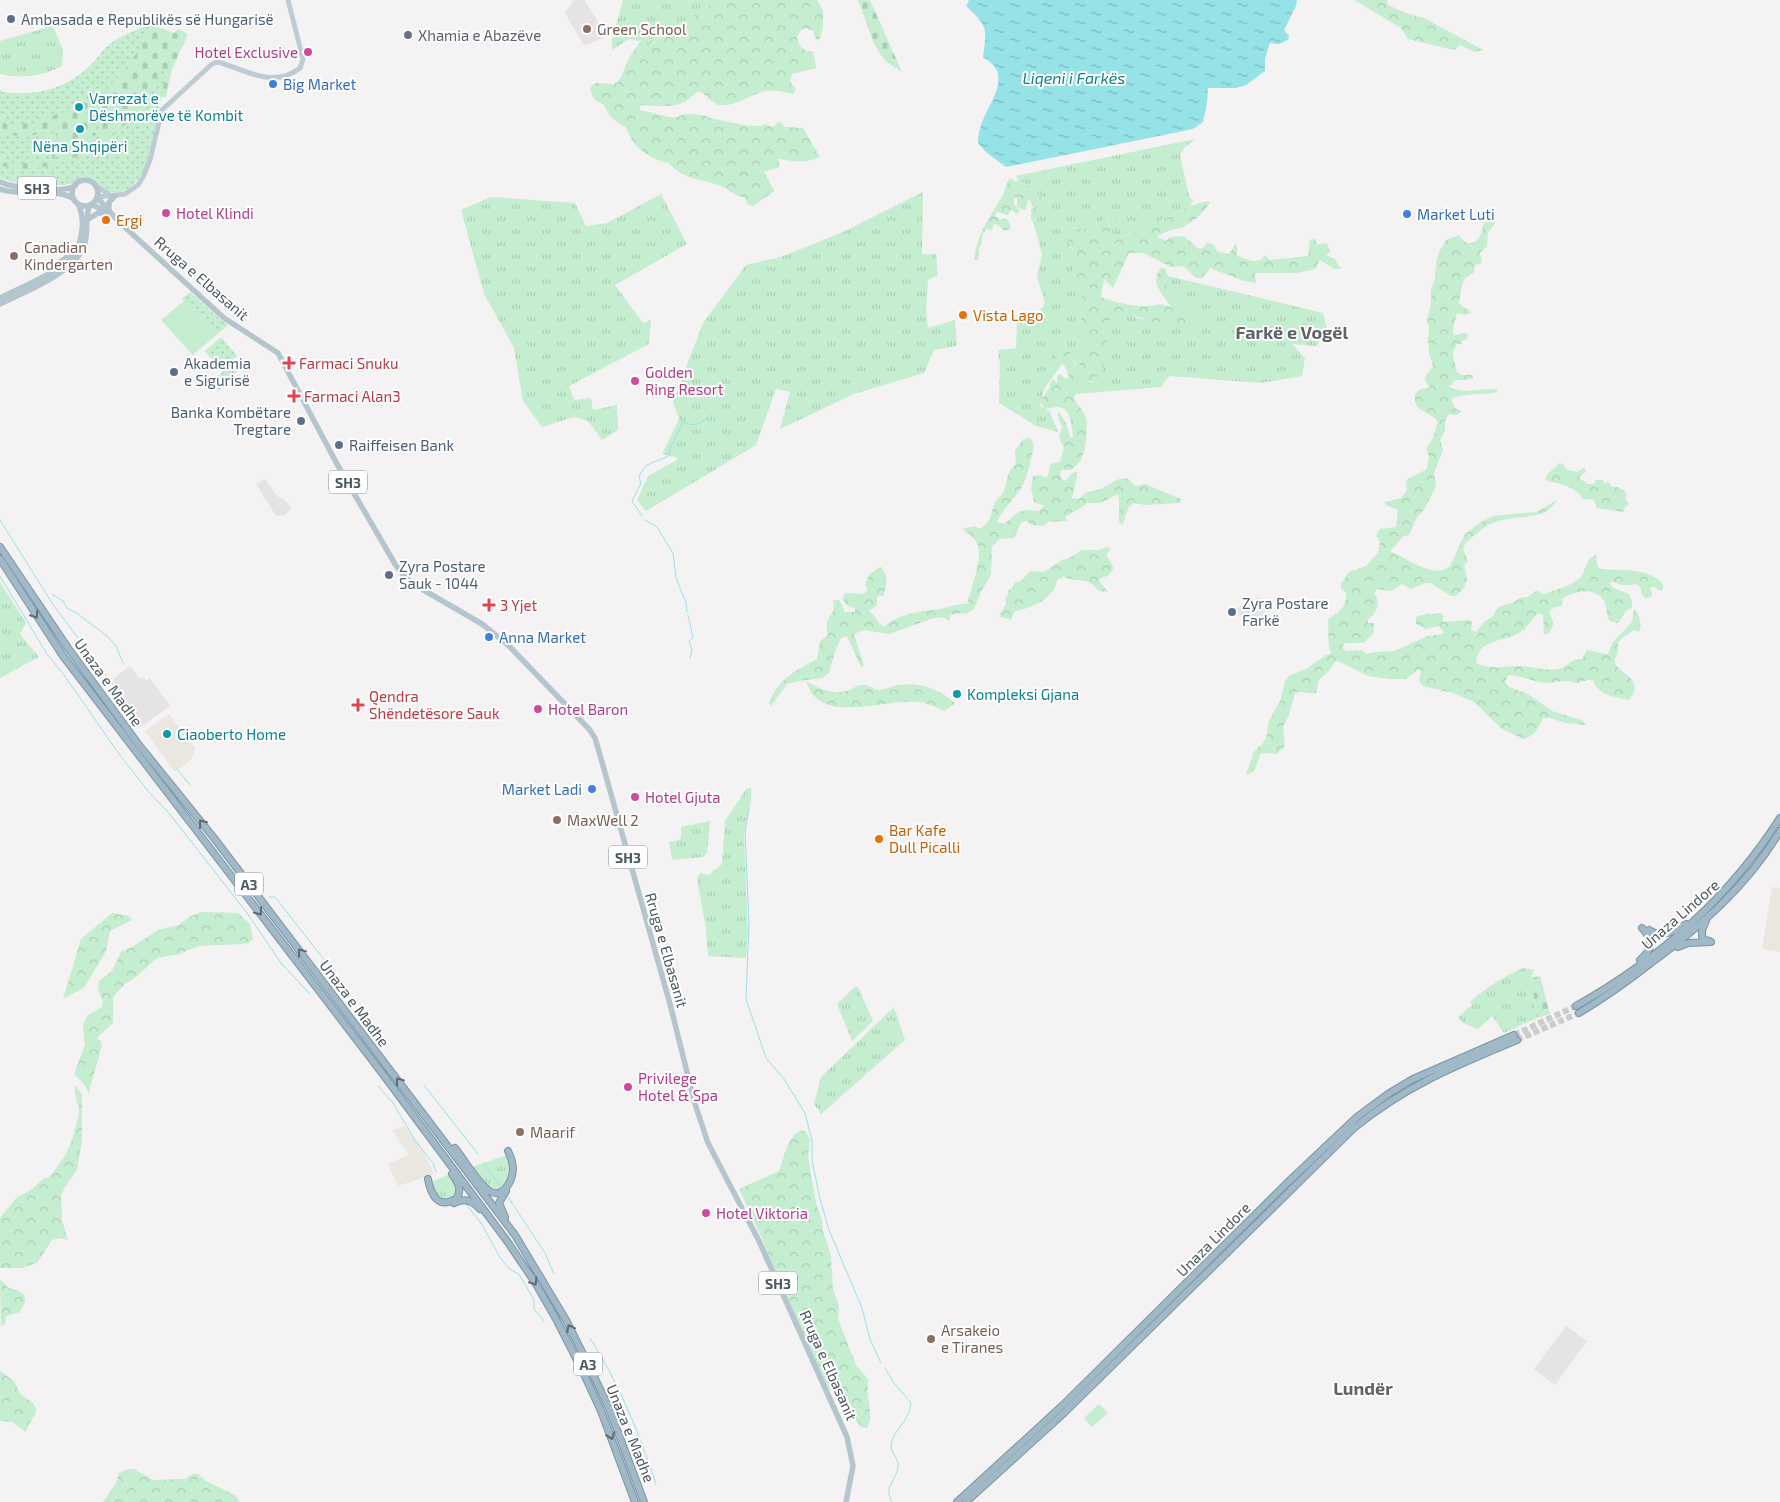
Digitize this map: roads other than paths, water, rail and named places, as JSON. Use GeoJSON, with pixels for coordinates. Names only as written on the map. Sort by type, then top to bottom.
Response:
{"type":"FeatureCollection","features":[{"type":"Feature","properties":{"kind":"highway","name":"Unaza e Madhe"},"geometry":{"type":"LineString","coordinates":[[0,546],[18,576],[68,648],[139,745],[214,838],[429,1120],[514,1235],[566,1320],[594,1376],[609,1408],[644,1502]]}},
{"type":"Feature","properties":{"kind":"highway","name":"Unaza e Madhe"},"geometry":{"type":"LineString","coordinates":[[0,559],[63,656],[421,1125],[507,1241],[536,1284],[556,1319],[601,1411],[635,1502]]}},
{"type":"Feature","properties":{"kind":"highway","name":"Unaza Lindore"},"geometry":{"type":"LineString","coordinates":[[1576,1006],[1596,995],[1641,964],[1701,915],[1730,886],[1753,859],[1780,818]]}},
{"type":"Feature","properties":{"kind":"highway","name":"Unaza Lindore"},"geometry":{"type":"LineString","coordinates":[[1579,1013],[1606,997],[1666,953],[1707,918],[1752,870],[1780,830]]}},
{"type":"Feature","properties":{"kind":"highway"},"geometry":{"type":"LineString","coordinates":[[1596,995],[1601,988],[1620,976],[1647,953],[1650,938],[1646,929],[1661,934],[1676,930],[1685,925],[1719,893],[1730,886]]}},
{"type":"Feature","properties":{"kind":"highway"},"geometry":{"type":"LineString","coordinates":[[1666,953],[1684,944],[1710,941],[1703,939],[1702,934],[1707,918]]}},
{"type":"Feature","properties":{"kind":"highway","name":"Unaza Lindore"},"geometry":{"type":"LineString","coordinates":[[957,1502],[1068,1400],[1280,1190],[1357,1117],[1388,1094],[1413,1079],[1516,1037],[1415,1085],[1378,1109],[1354,1128],[1078,1400],[966,1502]]}},
{"type":"Feature","properties":{"kind":"highway"},"geometry":{"type":"LineString","coordinates":[[429,1120],[440,1130],[490,1192],[501,1192],[510,1183],[513,1165],[510,1150],[515,1168],[512,1182],[499,1203],[514,1235]]}},
{"type":"Feature","properties":{"kind":"highway"},"geometry":{"type":"LineString","coordinates":[[421,1125],[426,1138],[457,1180],[460,1189],[459,1196],[455,1200],[448,1203],[436,1200],[426,1180],[432,1197],[439,1204],[448,1205],[463,1200],[473,1203],[507,1241]]}},
{"type":"Feature","properties":{"kind":"main road"},"geometry":{"type":"LineString","coordinates":[[97,197],[125,194],[133,190],[143,177],[150,160],[162,110],[209,66],[218,62],[268,79],[286,76],[300,68],[303,59],[288,0]]}},
{"type":"Feature","properties":{"kind":"main road","name":"SH3"},"geometry":{"type":"LineString","coordinates":[[0,182],[8,186],[27,188],[63,189],[75,186]]}},
{"type":"Feature","properties":{"kind":"main road","name":"SH3"},"geometry":{"type":"LineString","coordinates":[[76,202],[72,192],[79,182],[91,182],[96,186]]}},
{"type":"Feature","properties":{"kind":"main road"},"geometry":{"type":"LineString","coordinates":[[96,186],[112,195]]}},
{"type":"Feature","properties":{"kind":"main road"},"geometry":{"type":"LineString","coordinates":[[0,304],[58,274],[72,265],[78,258],[85,244],[88,212],[97,197],[96,186]]}},
{"type":"Feature","properties":{"kind":"main road","name":"SH3"},"geometry":{"type":"LineString","coordinates":[[0,189],[17,192],[63,194],[84,206],[91,205]]}},
{"type":"Feature","properties":{"kind":"main road"},"geometry":{"type":"LineString","coordinates":[[87,220],[98,212],[110,213],[109,202],[112,195]]}},
{"type":"Feature","properties":{"kind":"main road","name":"Rruga e Elbasanit"},"geometry":{"type":"LineString","coordinates":[[97,197],[110,213],[224,318],[275,350],[280,356],[337,464],[404,578],[476,620],[499,636],[593,734],[670,1004],[695,1104],[708,1143],[759,1241],[849,1444],[852,1466],[846,1502]]}},
{"type":"Feature","properties":{"kind":"main road"},"geometry":{"type":"LineString","coordinates":[[0,298],[66,263],[74,254],[80,240],[82,218],[76,202]]}},
{"type":"Feature","properties":{"kind":"main road","name":"Rruga e Elbasanit"},"geometry":{"type":"LineString","coordinates":[[91,205],[110,213]]}},
{"type":"Feature","properties":{"kind":"main road"},"geometry":{"type":"LineString","coordinates":[[58,263],[68,256],[80,240]]}},
{"type":"Feature","properties":{"kind":"water","name":"Liqeni i Farkës"},"geometry":{"type":"Polygon","coordinates":[[[969,0],[1297,0],[1284,30],[1289,36],[1288,40],[1279,44],[1270,43],[1265,59],[1265,71],[1246,85],[1236,88],[1208,88],[1203,122],[1193,129],[1006,167],[987,153],[978,143],[981,125],[997,90],[998,77],[995,67],[983,57],[984,28],[982,23],[966,6],[969,0]]]}},
{"type":"Feature","properties":{"kind":"waterway"},"geometry":{"type":"LineString","coordinates":[[642,516],[632,501],[641,483],[639,477],[642,472],[648,465],[668,456],[683,422],[695,425],[711,415]]}},
{"type":"Feature","properties":{"kind":"waterway"},"geometry":{"type":"LineString","coordinates":[[0,520],[54,606],[115,687]]}},
{"type":"Feature","properties":{"kind":"waterway"},"geometry":{"type":"LineString","coordinates":[[645,520],[657,527],[673,553],[676,578],[686,603],[687,612]]}},
{"type":"Feature","properties":{"kind":"waterway"},"geometry":{"type":"LineString","coordinates":[[0,576],[47,654],[64,675],[119,754],[148,791],[168,812],[247,913],[281,963],[310,994]]}},
{"type":"Feature","properties":{"kind":"waterway"},"geometry":{"type":"LineString","coordinates":[[52,594],[63,601],[67,608],[108,637],[116,646],[123,663]]}},
{"type":"Feature","properties":{"kind":"waterway"},"geometry":{"type":"LineString","coordinates":[[688,615],[693,638],[689,641],[692,650],[690,658]]}},
{"type":"Feature","properties":{"kind":"waterway"},"geometry":{"type":"LineString","coordinates":[[85,659],[90,655]]}},
{"type":"Feature","properties":{"kind":"waterway"},"geometry":{"type":"LineString","coordinates":[[177,769],[190,785]]}},
{"type":"Feature","properties":{"kind":"waterway"},"geometry":{"type":"LineString","coordinates":[[749,809],[745,831],[749,924],[746,999],[766,1058],[784,1079],[805,1113],[812,1141],[812,1160],[829,1230],[862,1308],[870,1339],[881,1363]]}},
{"type":"Feature","properties":{"kind":"waterway"},"geometry":{"type":"LineString","coordinates":[[269,897],[275,897],[322,957],[335,970]]}},
{"type":"Feature","properties":{"kind":"waterway"},"geometry":{"type":"LineString","coordinates":[[424,1085],[478,1154]]}},
{"type":"Feature","properties":{"kind":"waterway"},"geometry":{"type":"LineString","coordinates":[[378,1086],[393,1103],[415,1140],[433,1163],[436,1172]]}},
{"type":"Feature","properties":{"kind":"waterway"},"geometry":{"type":"LineString","coordinates":[[484,1164],[501,1187]]}},
{"type":"Feature","properties":{"kind":"waterway"},"geometry":{"type":"LineString","coordinates":[[508,1197],[545,1253],[554,1274]]}},
{"type":"Feature","properties":{"kind":"waterway"},"geometry":{"type":"LineString","coordinates":[[466,1204],[481,1223],[501,1259],[511,1270],[519,1274],[534,1300],[534,1309],[544,1321]]}},
{"type":"Feature","properties":{"kind":"waterway"},"geometry":{"type":"LineString","coordinates":[[590,1338],[628,1409],[656,1484]]}},
{"type":"Feature","properties":{"kind":"waterway"},"geometry":{"type":"LineString","coordinates":[[885,1368],[894,1383],[911,1403],[906,1418],[891,1443],[898,1464],[889,1491],[892,1502]]}},
{"type":"Feature","properties":{"kind":"tunnel"},"geometry":{"type":"LineString","coordinates":[[1514,1035],[1576,1006]]}},
{"type":"Feature","properties":{"kind":"tunnel"},"geometry":{"type":"LineString","coordinates":[[1517,1040],[1579,1013]]}},
{"type":"Feature","properties":{"kind":"place","name":"Ambasada e Republikës së Hungarisë"},"geometry":{"type":"Point","coordinates":[11,19]}},
{"type":"Feature","properties":{"kind":"place","name":"Green School"},"geometry":{"type":"Point","coordinates":[587,29]}},
{"type":"Feature","properties":{"kind":"place","name":"Xhamia e Abazëve"},"geometry":{"type":"Point","coordinates":[408,35]}},
{"type":"Feature","properties":{"kind":"place","name":"Hotel Exclusive"},"geometry":{"type":"Point","coordinates":[308,52]}},
{"type":"Feature","properties":{"kind":"place","name":"Big Market"},"geometry":{"type":"Point","coordinates":[273,84]}},
{"type":"Feature","properties":{"kind":"place","name":"Varrezat e Dëshmorëve të Kombit"},"geometry":{"type":"Point","coordinates":[79,107]}},
{"type":"Feature","properties":{"kind":"place","name":"Nëna Shqipëri"},"geometry":{"type":"Point","coordinates":[80,129]}},
{"type":"Feature","properties":{"kind":"place","name":"Hotel Klindi"},"geometry":{"type":"Point","coordinates":[166,213]}},
{"type":"Feature","properties":{"kind":"place","name":"Market Luti"},"geometry":{"type":"Point","coordinates":[1407,214]}},
{"type":"Feature","properties":{"kind":"place","name":"Ergi"},"geometry":{"type":"Point","coordinates":[106,220]}},
{"type":"Feature","properties":{"kind":"place","name":"Canadian Kindergarten"},"geometry":{"type":"Point","coordinates":[14,256]}},
{"type":"Feature","properties":{"kind":"place","name":"Vista Lago"},"geometry":{"type":"Point","coordinates":[963,315]}},
{"type":"Feature","properties":{"kind":"place","name":"Farmaci Snuku"},"geometry":{"type":"Point","coordinates":[289,363]}},
{"type":"Feature","properties":{"kind":"place","name":"Akademia e Sigurisë"},"geometry":{"type":"Point","coordinates":[174,372]}},
{"type":"Feature","properties":{"kind":"place","name":"Golden Ring Resort"},"geometry":{"type":"Point","coordinates":[635,381]}},
{"type":"Feature","properties":{"kind":"place","name":"Farmaci Alan3"},"geometry":{"type":"Point","coordinates":[294,396]}},
{"type":"Feature","properties":{"kind":"place","name":"Banka Kombëtare Tregtare"},"geometry":{"type":"Point","coordinates":[301,421]}},
{"type":"Feature","properties":{"kind":"place","name":"Raiffeisen Bank"},"geometry":{"type":"Point","coordinates":[339,445]}},
{"type":"Feature","properties":{"kind":"place","name":"Zyra Postare Sauk - 1044"},"geometry":{"type":"Point","coordinates":[389,575]}},
{"type":"Feature","properties":{"kind":"place","name":"3 Yjet"},"geometry":{"type":"Point","coordinates":[489,605]}},
{"type":"Feature","properties":{"kind":"place","name":"Zyra Postare Farkë"},"geometry":{"type":"Point","coordinates":[1232,612]}},
{"type":"Feature","properties":{"kind":"place","name":"Anna Market"},"geometry":{"type":"Point","coordinates":[489,637]}},
{"type":"Feature","properties":{"kind":"place","name":"Kompleksi Gjana"},"geometry":{"type":"Point","coordinates":[957,694]}},
{"type":"Feature","properties":{"kind":"place","name":"Qendra Shëndetësore Sauk"},"geometry":{"type":"Point","coordinates":[358,705]}},
{"type":"Feature","properties":{"kind":"place","name":"Hotel Baron"},"geometry":{"type":"Point","coordinates":[538,709]}},
{"type":"Feature","properties":{"kind":"place","name":"Ciaoberto Home"},"geometry":{"type":"Point","coordinates":[167,734]}},
{"type":"Feature","properties":{"kind":"place","name":"Market Ladi"},"geometry":{"type":"Point","coordinates":[592,789]}},
{"type":"Feature","properties":{"kind":"place","name":"Hotel Gjuta"},"geometry":{"type":"Point","coordinates":[635,797]}},
{"type":"Feature","properties":{"kind":"place","name":"MaxWell 2"},"geometry":{"type":"Point","coordinates":[557,820]}},
{"type":"Feature","properties":{"kind":"place","name":"Bar Kafe Dull Picalli"},"geometry":{"type":"Point","coordinates":[879,839]}},
{"type":"Feature","properties":{"kind":"place","name":"Privilege Hotel & Spa"},"geometry":{"type":"Point","coordinates":[628,1087]}},
{"type":"Feature","properties":{"kind":"place","name":"Maarif"},"geometry":{"type":"Point","coordinates":[520,1132]}},
{"type":"Feature","properties":{"kind":"place","name":"Hotel Viktoria"},"geometry":{"type":"Point","coordinates":[706,1213]}},
{"type":"Feature","properties":{"kind":"place","name":"Arsakeio e Tiranes"},"geometry":{"type":"Point","coordinates":[931,1339]}},
{"type":"Feature","properties":{"kind":"district","name":"Farkë e Vogël"},"geometry":{"type":"Point","coordinates":[1292,332]}},
{"type":"Feature","properties":{"kind":"district","name":"Lundër"},"geometry":{"type":"Point","coordinates":[1363,1388]}}]}
